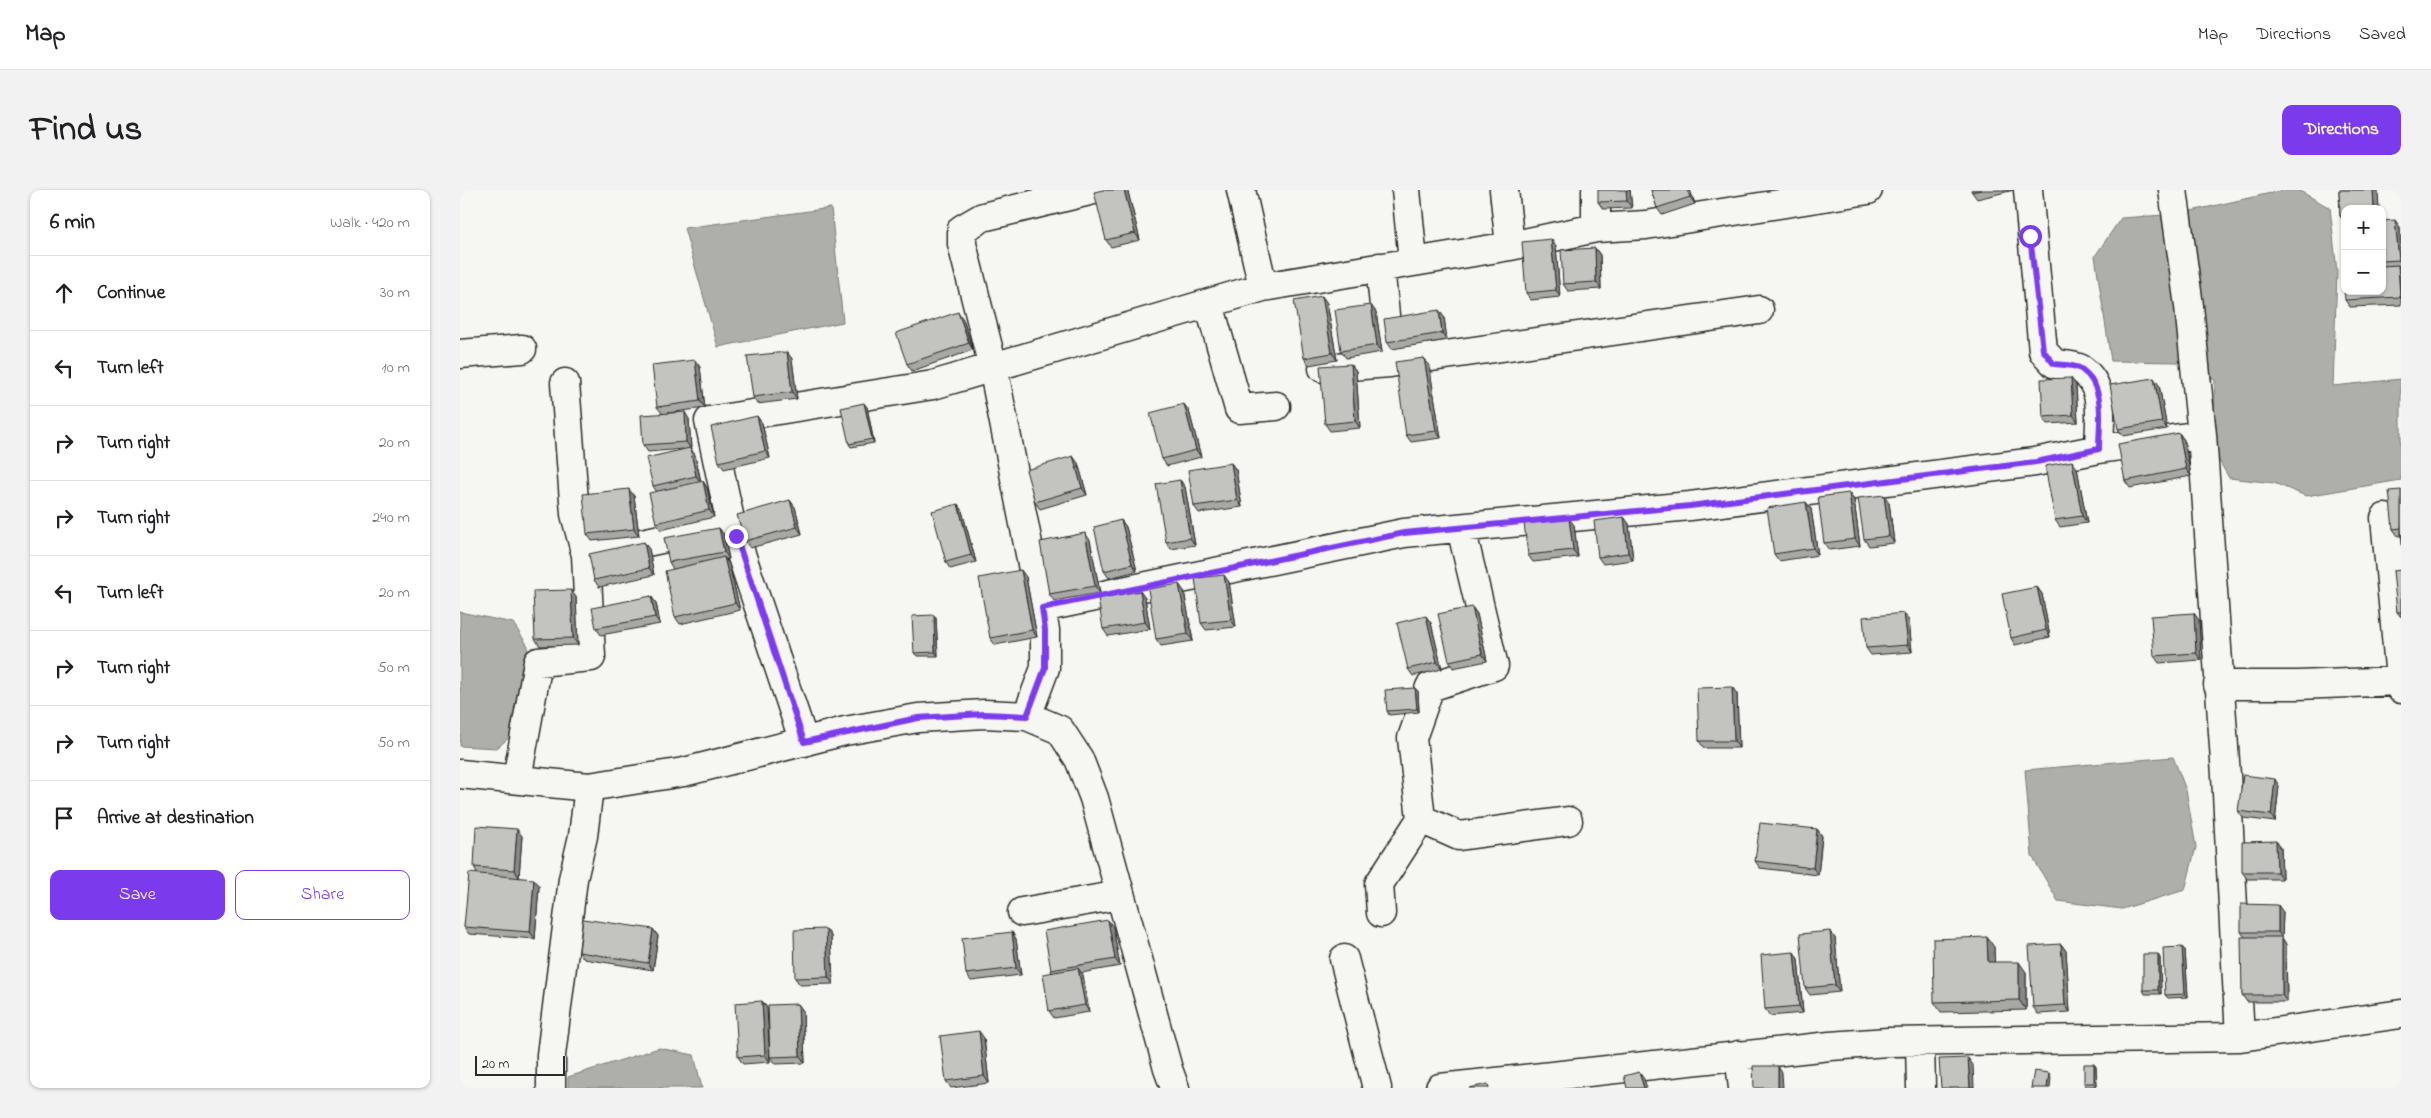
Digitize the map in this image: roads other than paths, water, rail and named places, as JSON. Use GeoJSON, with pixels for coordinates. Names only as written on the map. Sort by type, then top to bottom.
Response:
{"type":"FeatureCollection","features":[{"type":"Feature","properties":{"kind":"street"},"geometry":{"type":"LineString","coordinates":[[1027,716],[1045,668],[1045,630],[993,367],[966,262],[962,229],[982,217],[1094,190]]}},
{"type":"Feature","properties":{"kind":"street"},"geometry":{"type":"LineString","coordinates":[[1241,190],[1263,287]]}},
{"type":"Feature","properties":{"kind":"street"},"geometry":{"type":"LineString","coordinates":[[1406,190],[1413,261]]}},
{"type":"Feature","properties":{"kind":"street"},"geometry":{"type":"LineString","coordinates":[[1504,190],[1510,246]]}},
{"type":"Feature","properties":{"kind":"street"},"geometry":{"type":"LineString","coordinates":[[1596,190],[1596,228]]}},
{"type":"Feature","properties":{"kind":"street"},"geometry":{"type":"LineString","coordinates":[[804,742],[731,524],[709,420],[932,385],[1263,287],[1510,246],[1596,228],[1646,225],[1868,190]]}},
{"type":"Feature","properties":{"kind":"street"},"geometry":{"type":"LineString","coordinates":[[2028,190],[2043,350],[2054,364],[2080,368],[2092,380],[2100,400],[2099,449]]}},
{"type":"Feature","properties":{"kind":"street"},"geometry":{"type":"LineString","coordinates":[[2173,190],[2189,306],[2202,434],[2218,685],[2226,775],[2240,1037]]}},
{"type":"Feature","properties":{"kind":"street"},"geometry":{"type":"LineString","coordinates":[[1380,267],[1390,363]]}},
{"type":"Feature","properties":{"kind":"street"},"geometry":{"type":"LineString","coordinates":[[1209,304],[1239,409],[1276,406]]}},
{"type":"Feature","properties":{"kind":"street"},"geometry":{"type":"LineString","coordinates":[[1322,368],[1390,363],[1759,310]]}},
{"type":"Feature","properties":{"kind":"street"},"geometry":{"type":"LineString","coordinates":[[460,354],[522,349]]}},
{"type":"Feature","properties":{"kind":"street"},"geometry":{"type":"LineString","coordinates":[[517,779],[538,662],[591,657],[586,555],[575,514],[565,383]]}},
{"type":"Feature","properties":{"kind":"street"},"geometry":{"type":"LineString","coordinates":[[1042,608],[1404,533],[1700,505],[2036,462],[2099,449],[2202,434]]}},
{"type":"Feature","properties":{"kind":"street"},"geometry":{"type":"LineString","coordinates":[[2384,518],[2401,689]]}},
{"type":"Feature","properties":{"kind":"street"},"geometry":{"type":"LineString","coordinates":[[586,555],[731,524]]}},
{"type":"Feature","properties":{"kind":"street"},"geometry":{"type":"LineString","coordinates":[[1382,913],[1379,884],[1421,819],[1412,738],[1430,686],[1494,666],[1461,528]]}},
{"type":"Feature","properties":{"kind":"street"},"geometry":{"type":"LineString","coordinates":[[2218,685],[2298,685],[2400,681]]}},
{"type":"Feature","properties":{"kind":"street"},"geometry":{"type":"LineString","coordinates":[[460,774],[588,787],[684,772],[804,742],[918,718],[984,714],[1027,716],[1060,730],[1079,759],[1094,798],[1168,1069],[1175,1088]]}},
{"type":"Feature","properties":{"kind":"street"},"geometry":{"type":"LineString","coordinates":[[551,1088],[551,1055],[573,879],[583,836],[588,787]]}},
{"type":"Feature","properties":{"kind":"street"},"geometry":{"type":"LineString","coordinates":[[1421,819],[1459,836],[1568,821]]}},
{"type":"Feature","properties":{"kind":"street"},"geometry":{"type":"LineString","coordinates":[[1022,912],[1120,895]]}},
{"type":"Feature","properties":{"kind":"street"},"geometry":{"type":"LineString","coordinates":[[1344,959],[1377,1088]]}},
{"type":"Feature","properties":{"kind":"street"},"geometry":{"type":"LineString","coordinates":[[1440,1088],[1615,1078],[1739,1055],[1830,1046],[1920,1042],[2240,1037],[2401,1014]]}},
{"type":"Feature","properties":{"kind":"street"},"geometry":{"type":"LineString","coordinates":[[1920,1042],[1921,1088]]}},
{"type":"Feature","properties":{"kind":"street"},"geometry":{"type":"LineString","coordinates":[[1739,1055],[1743,1088]]}}]}
